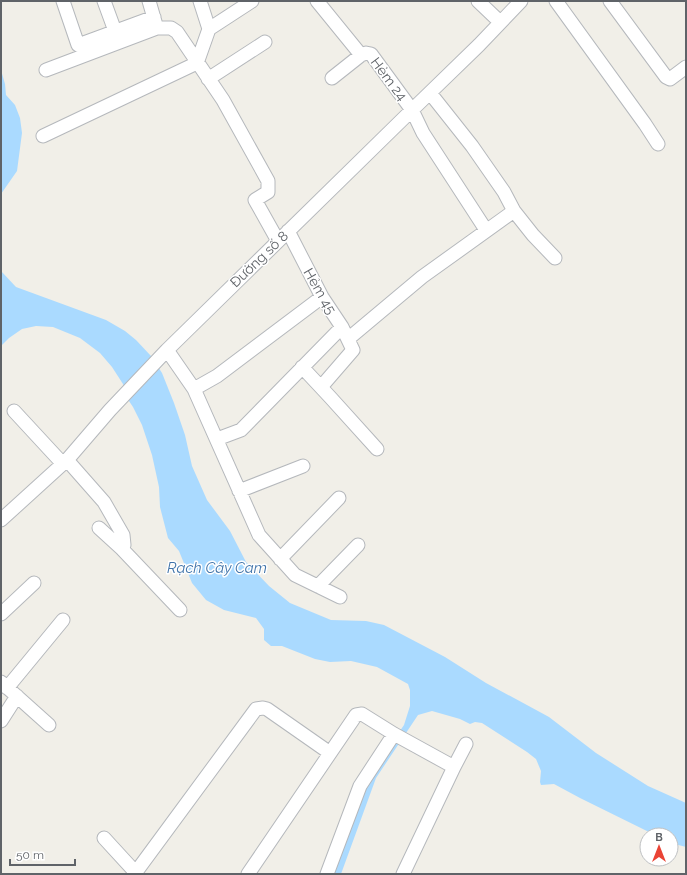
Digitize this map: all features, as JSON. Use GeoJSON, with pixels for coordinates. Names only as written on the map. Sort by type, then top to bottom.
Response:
{"type":"FeatureCollection","features":[{"type":"Feature","properties":{"kind":"street"},"geometry":{"type":"LineString","coordinates":[[63,1],[78,45],[115,31],[156,22],[177,32],[226,105],[268,181],[268,192],[255,200],[278,241]]}},
{"type":"Feature","properties":{"kind":"street"},"geometry":{"type":"LineString","coordinates":[[104,1],[115,31]]}},
{"type":"Feature","properties":{"kind":"street"},"geometry":{"type":"LineString","coordinates":[[150,1],[156,22]]}},
{"type":"Feature","properties":{"kind":"street"},"geometry":{"type":"LineString","coordinates":[[200,1],[209,29]]}},
{"type":"Feature","properties":{"kind":"street"},"geometry":{"type":"LineString","coordinates":[[43,136],[197,63],[209,29],[238,5],[252,1]]}},
{"type":"Feature","properties":{"kind":"street","name":"Hẻm 24"},"geometry":{"type":"LineString","coordinates":[[318,1],[361,55],[366,53],[371,54],[412,110]]}},
{"type":"Feature","properties":{"kind":"street"},"geometry":{"type":"LineString","coordinates":[[478,1],[500,22]]}},
{"type":"Feature","properties":{"kind":"street","name":"Đường số 8"},"geometry":{"type":"LineString","coordinates":[[1,520],[65,462],[110,410],[165,352],[479,46],[521,1]]}},
{"type":"Feature","properties":{"kind":"street"},"geometry":{"type":"LineString","coordinates":[[556,1],[633,106],[658,144]]}},
{"type":"Feature","properties":{"kind":"street"},"geometry":{"type":"LineString","coordinates":[[610,1],[666,77],[670,79],[686,67]]}},
{"type":"Feature","properties":{"kind":"street"},"geometry":{"type":"LineString","coordinates":[[46,70],[156,22]]}},
{"type":"Feature","properties":{"kind":"street"},"geometry":{"type":"LineString","coordinates":[[208,79],[265,42]]}},
{"type":"Feature","properties":{"kind":"street"},"geometry":{"type":"LineString","coordinates":[[332,78],[361,55]]}},
{"type":"Feature","properties":{"kind":"street"},"geometry":{"type":"LineString","coordinates":[[430,93],[472,146],[504,192],[514,211],[533,235],[555,258]]}},
{"type":"Feature","properties":{"kind":"street"},"geometry":{"type":"LineString","coordinates":[[412,110],[423,133],[486,230]]}},
{"type":"Feature","properties":{"kind":"street"},"geometry":{"type":"LineString","coordinates":[[321,387],[350,345],[422,278],[514,211]]}},
{"type":"Feature","properties":{"kind":"street","name":"Hẻm 45"},"geometry":{"type":"LineString","coordinates":[[288,231],[322,297],[342,327],[350,345]]}},
{"type":"Feature","properties":{"kind":"street"},"geometry":{"type":"LineString","coordinates":[[194,389],[217,376],[322,297]]}},
{"type":"Feature","properties":{"kind":"street"},"geometry":{"type":"LineString","coordinates":[[217,439],[241,430],[342,327]]}},
{"type":"Feature","properties":{"kind":"street"},"geometry":{"type":"LineString","coordinates":[[165,352],[194,389],[258,535],[295,575],[340,597]]}},
{"type":"Feature","properties":{"kind":"street"},"geometry":{"type":"LineString","coordinates":[[302,367],[377,450]]}},
{"type":"Feature","properties":{"kind":"street"},"geometry":{"type":"LineString","coordinates":[[14,411],[104,502],[123,535],[124,540],[122,549]]}},
{"type":"Feature","properties":{"kind":"street"},"geometry":{"type":"LineString","coordinates":[[239,491],[303,466]]}},
{"type":"Feature","properties":{"kind":"street"},"geometry":{"type":"LineString","coordinates":[[280,559],[339,498]]}},
{"type":"Feature","properties":{"kind":"street"},"geometry":{"type":"LineString","coordinates":[[99,528],[122,549],[180,610]]}},
{"type":"Feature","properties":{"kind":"street"},"geometry":{"type":"LineString","coordinates":[[318,586],[358,545]]}},
{"type":"Feature","properties":{"kind":"street"},"geometry":{"type":"LineString","coordinates":[[1,614],[34,583]]}},
{"type":"Feature","properties":{"kind":"street"},"geometry":{"type":"LineString","coordinates":[[1,722],[8,689],[63,620]]}},
{"type":"Feature","properties":{"kind":"street"},"geometry":{"type":"LineString","coordinates":[[8,689],[49,725]]}},
{"type":"Feature","properties":{"kind":"street"},"geometry":{"type":"LineString","coordinates":[[104,838],[137,873],[256,708],[267,709],[330,753]]}},
{"type":"Feature","properties":{"kind":"street"},"geometry":{"type":"LineString","coordinates":[[248,874],[356,715],[362,714],[406,742],[454,768]]}},
{"type":"Feature","properties":{"kind":"street"},"geometry":{"type":"LineString","coordinates":[[327,874],[360,786],[394,734]]}},
{"type":"Feature","properties":{"kind":"street"},"geometry":{"type":"LineString","coordinates":[[403,874],[466,744]]}},
{"type":"Feature","properties":{"kind":"water"},"geometry":{"type":"Polygon","coordinates":[[[1,70],[6,95],[15,105],[20,118],[22,133],[17,171],[1,194],[1,70]]]}},
{"type":"Feature","properties":{"kind":"water","name":"Rạch Cây Cam"},"geometry":{"type":"Polygon","coordinates":[[[1,271],[16,287],[106,320],[125,331],[151,356],[162,373],[185,435],[192,466],[207,500],[230,531],[246,562],[269,586],[290,603],[331,620],[366,621],[384,625],[445,657],[486,683],[549,717],[596,753],[648,786],[686,803],[686,847],[679,845],[679,827],[639,827],[554,784],[541,785],[541,771],[536,759],[527,752],[482,723],[475,722],[470,724],[460,719],[432,711],[418,715],[376,778],[341,874],[330,874],[365,783],[404,725],[410,706],[410,690],[408,684],[377,667],[351,661],[330,662],[315,659],[282,646],[271,646],[264,640],[264,629],[256,618],[224,610],[206,600],[192,583],[179,551],[168,538],[160,507],[159,487],[152,455],[142,425],[127,398],[123,384],[112,367],[100,353],[80,338],[53,327],[36,326],[22,329],[1,346],[1,271]]]}}]}
